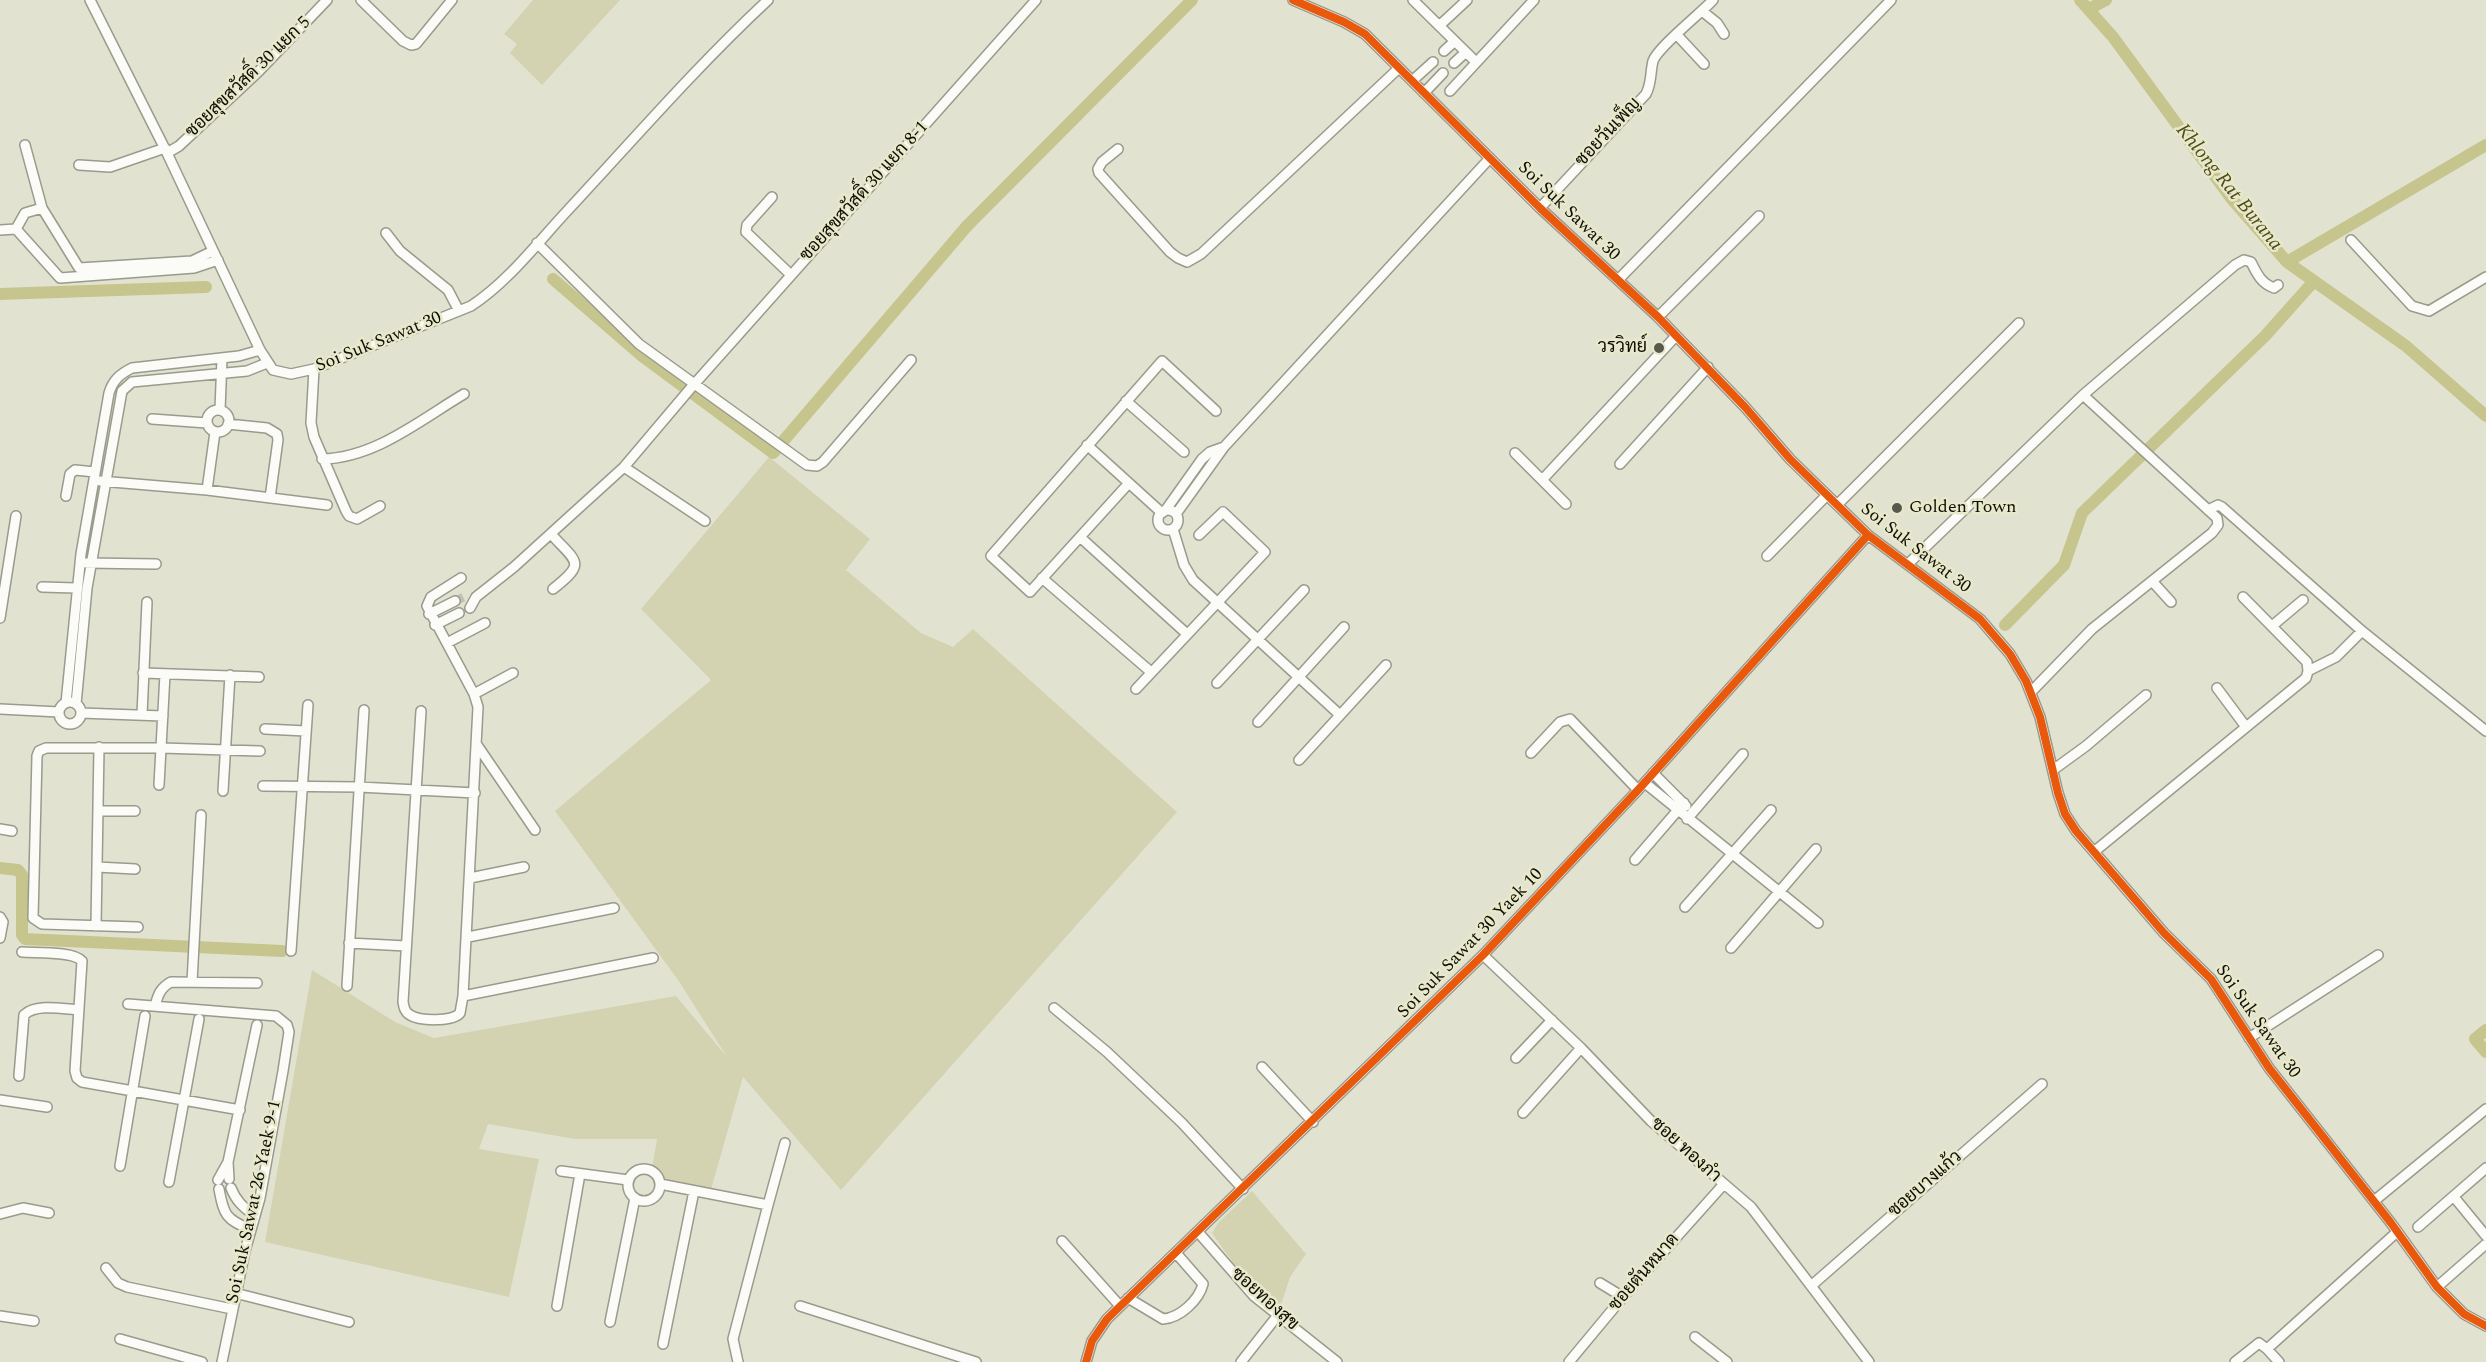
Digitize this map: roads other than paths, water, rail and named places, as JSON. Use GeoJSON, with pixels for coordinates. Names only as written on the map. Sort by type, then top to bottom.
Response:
{"type":"FeatureCollection","features":[{"type":"Feature","properties":{"kind":"street"},"geometry":{"type":"LineString","coordinates":[[59,712],[62,721],[69,724],[78,721],[84,613],[91,563],[119,400],[127,384],[248,371],[267,363],[166,150],[90,0]]}},
{"type":"Feature","properties":{"kind":"street"},"geometry":{"type":"LineString","coordinates":[[362,0],[403,41],[411,45],[416,44],[452,0]]}},
{"type":"Feature","properties":{"kind":"street","name":"Soi Suk Sawat 30"},"geometry":{"type":"LineString","coordinates":[[267,363],[273,370],[284,374],[302,373],[459,311],[482,299],[537,243],[688,79],[768,0]]}},
{"type":"Feature","properties":{"kind":"street","name":"ซอยสุขสวัสดิ์ 30 แยก 8-1"},"geometry":{"type":"LineString","coordinates":[[470,608],[471,597],[551,534],[624,467],[1036,0]]}},
{"type":"Feature","properties":{"kind":"street","name":"Soi Suk Sawat 30"},"geometry":{"type":"LineString","coordinates":[[1293,0],[1365,34],[1540,208],[1658,317],[1708,367],[1790,459],[1868,535],[1980,619],[2010,654],[2031,692],[2040,717],[2065,814],[2076,831],[2164,933],[2211,979],[2269,1068],[2395,1228],[2437,1287],[2459,1310],[2486,1326]]}},
{"type":"Feature","properties":{"kind":"street"},"geometry":{"type":"LineString","coordinates":[[1413,0],[1476,62]]}},
{"type":"Feature","properties":{"kind":"street"},"geometry":{"type":"LineString","coordinates":[[1439,26],[1467,0]]}},
{"type":"Feature","properties":{"kind":"street"},"geometry":{"type":"LineString","coordinates":[[1450,91],[1534,0]]}},
{"type":"Feature","properties":{"kind":"street","name":"ซอยวันเพ็ญ"},"geometry":{"type":"LineString","coordinates":[[1540,208],[1646,94],[1652,83],[1653,61],[1713,0]]}},
{"type":"Feature","properties":{"kind":"street"},"geometry":{"type":"LineString","coordinates":[[1618,280],[1891,0]]}},
{"type":"Feature","properties":{"kind":"street","name":"ซอยสุขสวัสดิ์ 30 แยก 5"},"geometry":{"type":"LineString","coordinates":[[79,165],[110,167],[179,146],[259,71],[325,1]]}},
{"type":"Feature","properties":{"kind":"street"},"geometry":{"type":"LineString","coordinates":[[1702,11],[1717,23],[1724,34]]}},
{"type":"Feature","properties":{"kind":"street"},"geometry":{"type":"LineString","coordinates":[[1677,35],[1704,64]]}},
{"type":"Feature","properties":{"kind":"street"},"geometry":{"type":"LineString","coordinates":[[1444,51],[1455,41]]}},
{"type":"Feature","properties":{"kind":"street"},"geometry":{"type":"LineString","coordinates":[[1454,63],[1466,52]]}},
{"type":"Feature","properties":{"kind":"street"},"geometry":{"type":"LineString","coordinates":[[1412,81],[1433,62]]}},
{"type":"Feature","properties":{"kind":"street"},"geometry":{"type":"LineString","coordinates":[[1118,149],[1102,162],[1098,169],[1099,173],[1170,252],[1187,262],[1201,254],[1399,68]]}},
{"type":"Feature","properties":{"kind":"street"},"geometry":{"type":"LineString","coordinates":[[1424,93],[1443,73]]}},
{"type":"Feature","properties":{"kind":"street"},"geometry":{"type":"LineString","coordinates":[[25,145],[42,208],[79,268],[192,261],[216,256]]}},
{"type":"Feature","properties":{"kind":"street"},"geometry":{"type":"LineString","coordinates":[[1173,529],[1178,522],[1176,514],[1224,447],[1490,158]]}},
{"type":"Feature","properties":{"kind":"street"},"geometry":{"type":"LineString","coordinates":[[772,197],[747,225],[746,232],[791,275]]}},
{"type":"Feature","properties":{"kind":"street"},"geometry":{"type":"LineString","coordinates":[[16,229],[25,213],[42,208]]}},
{"type":"Feature","properties":{"kind":"street"},"geometry":{"type":"LineString","coordinates":[[1658,317],[1759,216]]}},
{"type":"Feature","properties":{"kind":"street"},"geometry":{"type":"LineString","coordinates":[[16,229],[60,278],[194,268],[216,256]]}},
{"type":"Feature","properties":{"kind":"street"},"geometry":{"type":"LineString","coordinates":[[0,230],[16,229]]}},
{"type":"Feature","properties":{"kind":"street"},"geometry":{"type":"LineString","coordinates":[[386,233],[400,251],[440,282],[459,311]]}},
{"type":"Feature","properties":{"kind":"street"},"geometry":{"type":"LineString","coordinates":[[2351,240],[2412,306],[2421,310],[2429,311],[2486,277]]}},
{"type":"Feature","properties":{"kind":"street"},"geometry":{"type":"LineString","coordinates":[[537,243],[625,332],[690,390],[768,437],[807,465],[817,466],[911,360]]}},
{"type":"Feature","properties":{"kind":"street"},"geometry":{"type":"LineString","coordinates":[[1908,564],[2083,395],[2244,260],[2251,262],[2259,278],[2266,285],[2274,288],[2278,285]]}},
{"type":"Feature","properties":{"kind":"street"},"geometry":{"type":"LineString","coordinates":[[1837,505],[2019,323]]}},
{"type":"Feature","properties":{"kind":"street"},"geometry":{"type":"LineString","coordinates":[[1542,480],[1676,336]]}},
{"type":"Feature","properties":{"kind":"street"},"geometry":{"type":"LineString","coordinates":[[59,712],[66,703],[76,588],[112,383],[122,373],[132,368],[222,358],[260,350]]}},
{"type":"Feature","properties":{"kind":"street"},"geometry":{"type":"LineString","coordinates":[[220,410],[222,358]]}},
{"type":"Feature","properties":{"kind":"street"},"geometry":{"type":"LineString","coordinates":[[1129,483],[1030,592],[991,556],[1162,361],[1216,411]]}},
{"type":"Feature","properties":{"kind":"street"},"geometry":{"type":"LineString","coordinates":[[1620,464],[1708,367]]}},
{"type":"Feature","properties":{"kind":"street"},"geometry":{"type":"LineString","coordinates":[[314,369],[311,423],[322,459],[350,516],[357,519],[380,506]]}},
{"type":"Feature","properties":{"kind":"street"},"geometry":{"type":"LineString","coordinates":[[322,459],[339,459],[371,449],[464,394]]}},
{"type":"Feature","properties":{"kind":"street"},"geometry":{"type":"LineString","coordinates":[[2031,692],[2091,629],[2212,533],[2218,525],[2217,518],[2083,395]]}},
{"type":"Feature","properties":{"kind":"street"},"geometry":{"type":"LineString","coordinates":[[1126,401],[1184,452]]}},
{"type":"Feature","properties":{"kind":"street"},"geometry":{"type":"LineString","coordinates":[[207,423],[212,412],[220,410],[227,415],[228,424],[223,431],[215,432]]}},
{"type":"Feature","properties":{"kind":"street"},"geometry":{"type":"LineString","coordinates":[[152,419],[207,423],[215,432],[207,490]]}},
{"type":"Feature","properties":{"kind":"street"},"geometry":{"type":"LineString","coordinates":[[228,424],[267,428],[277,434],[270,498]]}},
{"type":"Feature","properties":{"kind":"street"},"geometry":{"type":"LineString","coordinates":[[1087,445],[1163,512],[1176,514]]}},
{"type":"Feature","properties":{"kind":"street"},"geometry":{"type":"LineString","coordinates":[[1173,529],[1161,527],[1159,520],[1163,512],[1202,459],[1210,452],[1224,447]]}},
{"type":"Feature","properties":{"kind":"street"},"geometry":{"type":"LineString","coordinates":[[1515,453],[1566,504]]}},
{"type":"Feature","properties":{"kind":"street"},"geometry":{"type":"LineString","coordinates":[[624,467],[705,521]]}},
{"type":"Feature","properties":{"kind":"street"},"geometry":{"type":"LineString","coordinates":[[66,496],[70,474],[75,470],[95,476],[105,482],[207,490],[327,505]]}},
{"type":"Feature","properties":{"kind":"street"},"geometry":{"type":"LineString","coordinates":[[1767,556],[1827,495]]}},
{"type":"Feature","properties":{"kind":"street"},"geometry":{"type":"LineString","coordinates":[[2208,510],[2217,505],[2222,507],[2362,631],[2486,731]]}},
{"type":"Feature","properties":{"kind":"street"},"geometry":{"type":"LineString","coordinates":[[1136,689],[1265,552],[1222,512],[1199,535]]}},
{"type":"Feature","properties":{"kind":"street"},"geometry":{"type":"LineString","coordinates":[[0,618],[2,586],[16,516]]}},
{"type":"Feature","properties":{"kind":"street"},"geometry":{"type":"LineString","coordinates":[[1173,529],[1187,572],[1340,715]]}},
{"type":"Feature","properties":{"kind":"street"},"geometry":{"type":"LineString","coordinates":[[551,534],[575,561],[576,567],[553,589]]}},
{"type":"Feature","properties":{"kind":"street","name":"Soi Suk Sawat 30 Yaek 10"},"geometry":{"type":"LineString","coordinates":[[1086,1362],[1098,1330],[1120,1306],[1483,955],[1645,783],[1868,535]]}},
{"type":"Feature","properties":{"kind":"street"},"geometry":{"type":"LineString","coordinates":[[1080,537],[1187,634]]}},
{"type":"Feature","properties":{"kind":"street"},"geometry":{"type":"LineString","coordinates":[[80,564],[156,564]]}},
{"type":"Feature","properties":{"kind":"street"},"geometry":{"type":"LineString","coordinates":[[421,711],[403,1002],[405,1011],[416,1018],[451,1019],[460,1013],[463,996],[468,937],[478,707],[474,694],[429,614],[427,606],[430,597],[461,578]]}},
{"type":"Feature","properties":{"kind":"street"},"geometry":{"type":"LineString","coordinates":[[1042,578],[1151,672]]}},
{"type":"Feature","properties":{"kind":"street"},"geometry":{"type":"LineString","coordinates":[[2152,580],[2171,602]]}},
{"type":"Feature","properties":{"kind":"street"},"geometry":{"type":"LineString","coordinates":[[42,587],[76,588]]}},
{"type":"Feature","properties":{"kind":"street"},"geometry":{"type":"LineString","coordinates":[[1217,683],[1304,590]]}},
{"type":"Feature","properties":{"kind":"street"},"geometry":{"type":"LineString","coordinates":[[2095,851],[2306,678],[2307,662],[2243,597]]}},
{"type":"Feature","properties":{"kind":"street"},"geometry":{"type":"LineString","coordinates":[[2272,626],[2303,600]]}},
{"type":"Feature","properties":{"kind":"street"},"geometry":{"type":"LineString","coordinates":[[429,614],[455,601]]}},
{"type":"Feature","properties":{"kind":"street"},"geometry":{"type":"LineString","coordinates":[[142,715],[147,602]]}},
{"type":"Feature","properties":{"kind":"street"},"geometry":{"type":"LineString","coordinates":[[435,625],[459,613]]}},
{"type":"Feature","properties":{"kind":"street"},"geometry":{"type":"LineString","coordinates":[[447,643],[485,623]]}},
{"type":"Feature","properties":{"kind":"street"},"geometry":{"type":"LineString","coordinates":[[1258,722],[1344,627]]}},
{"type":"Feature","properties":{"kind":"street"},"geometry":{"type":"LineString","coordinates":[[2308,671],[2336,657],[2362,631]]}},
{"type":"Feature","properties":{"kind":"street"},"geometry":{"type":"LineString","coordinates":[[1299,760],[1386,665]]}},
{"type":"Feature","properties":{"kind":"street"},"geometry":{"type":"LineString","coordinates":[[143,673],[259,677]]}},
{"type":"Feature","properties":{"kind":"street"},"geometry":{"type":"LineString","coordinates":[[474,694],[513,673]]}},
{"type":"Feature","properties":{"kind":"street"},"geometry":{"type":"LineString","coordinates":[[159,785],[165,674]]}},
{"type":"Feature","properties":{"kind":"street"},"geometry":{"type":"LineString","coordinates":[[223,791],[230,675]]}},
{"type":"Feature","properties":{"kind":"street"},"geometry":{"type":"LineString","coordinates":[[2217,688],[2246,727]]}},
{"type":"Feature","properties":{"kind":"street"},"geometry":{"type":"LineString","coordinates":[[2053,770],[2086,746],[2146,695]]}},
{"type":"Feature","properties":{"kind":"street"},"geometry":{"type":"LineString","coordinates":[[66,703],[79,708],[163,716]]}},
{"type":"Feature","properties":{"kind":"street"},"geometry":{"type":"LineString","coordinates":[[291,951],[308,705]]}},
{"type":"Feature","properties":{"kind":"street"},"geometry":{"type":"LineString","coordinates":[[0,709],[59,712]]}},
{"type":"Feature","properties":{"kind":"street"},"geometry":{"type":"LineString","coordinates":[[347,986],[364,710]]}},
{"type":"Feature","properties":{"kind":"street"},"geometry":{"type":"LineString","coordinates":[[1531,753],[1560,722],[1570,719],[1638,790]]}},
{"type":"Feature","properties":{"kind":"street"},"geometry":{"type":"LineString","coordinates":[[265,729],[306,731]]}},
{"type":"Feature","properties":{"kind":"street"},"geometry":{"type":"LineString","coordinates":[[477,744],[535,830]]}},
{"type":"Feature","properties":{"kind":"street"},"geometry":{"type":"LineString","coordinates":[[138,927],[36,922],[33,915],[39,751],[46,748],[99,747],[260,751]]}},
{"type":"Feature","properties":{"kind":"street"},"geometry":{"type":"LineString","coordinates":[[96,926],[99,747]]}},
{"type":"Feature","properties":{"kind":"street"},"geometry":{"type":"LineString","coordinates":[[1690,816],[1743,754]]}},
{"type":"Feature","properties":{"kind":"street"},"geometry":{"type":"LineString","coordinates":[[1653,773],[1696,823],[1818,923]]}},
{"type":"Feature","properties":{"kind":"street"},"geometry":{"type":"LineString","coordinates":[[1645,783],[1681,807]]}},
{"type":"Feature","properties":{"kind":"street"},"geometry":{"type":"LineString","coordinates":[[263,786],[359,787],[475,793]]}},
{"type":"Feature","properties":{"kind":"street"},"geometry":{"type":"LineString","coordinates":[[1635,860],[1681,807]]}},
{"type":"Feature","properties":{"kind":"street"},"geometry":{"type":"LineString","coordinates":[[1685,907],[1771,810]]}},
{"type":"Feature","properties":{"kind":"street"},"geometry":{"type":"LineString","coordinates":[[98,811],[135,811]]}},
{"type":"Feature","properties":{"kind":"street"},"geometry":{"type":"LineString","coordinates":[[192,982],[201,815]]}},
{"type":"Feature","properties":{"kind":"street"},"geometry":{"type":"LineString","coordinates":[[0,829],[12,831]]}},
{"type":"Feature","properties":{"kind":"street"},"geometry":{"type":"LineString","coordinates":[[1731,948],[1816,849]]}},
{"type":"Feature","properties":{"kind":"street"},"geometry":{"type":"LineString","coordinates":[[97,867],[135,869]]}},
{"type":"Feature","properties":{"kind":"street"},"geometry":{"type":"LineString","coordinates":[[470,878],[524,867]]}},
{"type":"Feature","properties":{"kind":"street"},"geometry":{"type":"LineString","coordinates":[[468,937],[614,908]]}},
{"type":"Feature","properties":{"kind":"street"},"geometry":{"type":"LineString","coordinates":[[0,916],[3,922],[0,938]]}},
{"type":"Feature","properties":{"kind":"street"},"geometry":{"type":"LineString","coordinates":[[349,943],[406,946]]}},
{"type":"Feature","properties":{"kind":"street"},"geometry":{"type":"LineString","coordinates":[[22,952],[79,956],[84,965],[75,1071],[77,1078],[90,1084],[240,1110]]}},
{"type":"Feature","properties":{"kind":"street","name":"ซอย ทองภํา"},"geometry":{"type":"LineString","coordinates":[[1483,955],[1581,1048],[1651,1120],[1759,1217],[1869,1362]]}},
{"type":"Feature","properties":{"kind":"street"},"geometry":{"type":"LineString","coordinates":[[2249,1038],[2378,955]]}},
{"type":"Feature","properties":{"kind":"street"},"geometry":{"type":"LineString","coordinates":[[463,996],[653,958]]}},
{"type":"Feature","properties":{"kind":"street"},"geometry":{"type":"LineString","coordinates":[[155,1006],[164,986],[171,982],[257,983]]}},
{"type":"Feature","properties":{"kind":"street","name":"Soi Suk Sawat 26 Yaek 9-1"},"geometry":{"type":"LineString","coordinates":[[128,1004],[276,1017],[287,1025],[289,1032],[255,1216],[235,1293],[222,1362]]}},
{"type":"Feature","properties":{"kind":"street"},"geometry":{"type":"LineString","coordinates":[[1054,1008],[1107,1052],[1182,1123],[1243,1189]]}},
{"type":"Feature","properties":{"kind":"street"},"geometry":{"type":"LineString","coordinates":[[19,1076],[24,1015],[29,1010],[37,1009],[79,1010]]}},
{"type":"Feature","properties":{"kind":"street"},"geometry":{"type":"LineString","coordinates":[[120,1166],[145,1016]]}},
{"type":"Feature","properties":{"kind":"street"},"geometry":{"type":"LineString","coordinates":[[169,1182],[199,1019]]}},
{"type":"Feature","properties":{"kind":"street"},"geometry":{"type":"LineString","coordinates":[[1516,1058],[1552,1020]]}},
{"type":"Feature","properties":{"kind":"street"},"geometry":{"type":"LineString","coordinates":[[251,1230],[227,1218],[221,1203],[218,1185],[228,1162],[257,1025]]}},
{"type":"Feature","properties":{"kind":"street"},"geometry":{"type":"LineString","coordinates":[[1523,1113],[1581,1048]]}},
{"type":"Feature","properties":{"kind":"street"},"geometry":{"type":"LineString","coordinates":[[1262,1067],[1312,1122]]}},
{"type":"Feature","properties":{"kind":"street","name":"ซอยบางแก้ว"},"geometry":{"type":"LineString","coordinates":[[1811,1286],[2042,1084]]}},
{"type":"Feature","properties":{"kind":"street"},"geometry":{"type":"LineString","coordinates":[[0,1100],[47,1107]]}},
{"type":"Feature","properties":{"kind":"street"},"geometry":{"type":"LineString","coordinates":[[2374,1201],[2486,1109]]}},
{"type":"Feature","properties":{"kind":"street"},"geometry":{"type":"LineString","coordinates":[[738,1362],[733,1339],[785,1143]]}},
{"type":"Feature","properties":{"kind":"street"},"geometry":{"type":"LineString","coordinates":[[228,1162],[230,1183],[235,1198],[255,1216]]}},
{"type":"Feature","properties":{"kind":"street"},"geometry":{"type":"LineString","coordinates":[[2418,1227],[2486,1168]]}},
{"type":"Feature","properties":{"kind":"street"},"geometry":{"type":"LineString","coordinates":[[628,1180],[638,1170],[648,1169],[656,1175],[660,1184]]}},
{"type":"Feature","properties":{"kind":"street"},"geometry":{"type":"LineString","coordinates":[[561,1171],[628,1180]]}},
{"type":"Feature","properties":{"kind":"street"},"geometry":{"type":"LineString","coordinates":[[557,1306],[580,1174]]}},
{"type":"Feature","properties":{"kind":"street"},"geometry":{"type":"LineString","coordinates":[[628,1180],[629,1190],[635,1198],[644,1201],[653,1198],[660,1184]]}},
{"type":"Feature","properties":{"kind":"street"},"geometry":{"type":"LineString","coordinates":[[660,1184],[768,1205]]}},
{"type":"Feature","properties":{"kind":"street","name":"ซอยตันหมาด"},"geometry":{"type":"LineString","coordinates":[[1569,1362],[1623,1297],[1723,1185]]}},
{"type":"Feature","properties":{"kind":"street"},"geometry":{"type":"LineString","coordinates":[[663,1344],[694,1191]]}},
{"type":"Feature","properties":{"kind":"street"},"geometry":{"type":"LineString","coordinates":[[2454,1197],[2486,1236]]}},
{"type":"Feature","properties":{"kind":"street"},"geometry":{"type":"LineString","coordinates":[[221,1203],[235,1198]]}},
{"type":"Feature","properties":{"kind":"street"},"geometry":{"type":"LineString","coordinates":[[610,1322],[635,1198]]}},
{"type":"Feature","properties":{"kind":"street"},"geometry":{"type":"LineString","coordinates":[[0,1214],[23,1208],[49,1213]]}},
{"type":"Feature","properties":{"kind":"street"},"geometry":{"type":"LineString","coordinates":[[2268,1349],[2395,1228]]}},
{"type":"Feature","properties":{"kind":"street","name":"ซอยทองสุข"},"geometry":{"type":"LineString","coordinates":[[1198,1232],[1236,1277],[1278,1315],[1337,1362]]}},
{"type":"Feature","properties":{"kind":"street"},"geometry":{"type":"LineString","coordinates":[[1062,1241],[1120,1306]]}},
{"type":"Feature","properties":{"kind":"street"},"geometry":{"type":"LineString","coordinates":[[2437,1287],[2486,1244]]}},
{"type":"Feature","properties":{"kind":"street"},"geometry":{"type":"LineString","coordinates":[[1128,1298],[1163,1319],[1169,1319],[1186,1308],[1196,1298],[1203,1284],[1176,1253]]}},
{"type":"Feature","properties":{"kind":"street"},"geometry":{"type":"LineString","coordinates":[[106,1268],[118,1283],[127,1287],[232,1309]]}},
{"type":"Feature","properties":{"kind":"street"},"geometry":{"type":"LineString","coordinates":[[1600,1283],[1623,1297]]}},
{"type":"Feature","properties":{"kind":"street"},"geometry":{"type":"LineString","coordinates":[[235,1293],[349,1322]]}},
{"type":"Feature","properties":{"kind":"street"},"geometry":{"type":"LineString","coordinates":[[800,1306],[976,1362]]}},
{"type":"Feature","properties":{"kind":"street"},"geometry":{"type":"LineString","coordinates":[[1241,1362],[1278,1315]]}},
{"type":"Feature","properties":{"kind":"street"},"geometry":{"type":"LineString","coordinates":[[0,1316],[34,1321]]}},
{"type":"Feature","properties":{"kind":"street"},"geometry":{"type":"LineString","coordinates":[[1695,1337],[1727,1362]]}},
{"type":"Feature","properties":{"kind":"street"},"geometry":{"type":"LineString","coordinates":[[120,1339],[202,1362]]}},
{"type":"Feature","properties":{"kind":"street"},"geometry":{"type":"LineString","coordinates":[[2235,1362],[2259,1342],[2279,1362]]}},
{"type":"Feature","properties":{"kind":"waterway"},"geometry":{"type":"LineString","coordinates":[[553,279],[642,356],[773,453],[967,226],[1192,0]]}},
{"type":"Feature","properties":{"kind":"waterway","name":"Khlong Rat Burana"},"geometry":{"type":"LineString","coordinates":[[2080,0],[2113,37],[2231,198],[2287,262],[2406,346],[2486,416]]}},
{"type":"Feature","properties":{"kind":"waterway"},"geometry":{"type":"LineString","coordinates":[[2089,9],[2106,0]]}},
{"type":"Feature","properties":{"kind":"waterway"},"geometry":{"type":"LineString","coordinates":[[2287,262],[2486,145]]}},
{"type":"Feature","properties":{"kind":"waterway"},"geometry":{"type":"LineString","coordinates":[[2005,625],[2064,565],[2082,513],[2265,336],[2314,281]]}},
{"type":"Feature","properties":{"kind":"waterway"},"geometry":{"type":"LineString","coordinates":[[0,294],[206,287]]}},
{"type":"Feature","properties":{"kind":"waterway"},"geometry":{"type":"LineString","coordinates":[[0,868],[18,870],[22,875],[22,935],[25,939],[282,951]]}},
{"type":"Feature","properties":{"kind":"waterway"},"geometry":{"type":"LineString","coordinates":[[2486,1030],[2475,1039],[2486,1052]]}},
{"type":"Feature","properties":{"kind":"tunnel"},"geometry":{"type":"LineString","coordinates":[[455,601],[466,596]]}},
{"type":"Feature","properties":{"kind":"place","name":"วรวิทย์"},"geometry":{"type":"Point","coordinates":[1659,348]}},
{"type":"Feature","properties":{"kind":"place","name":"Golden Town"},"geometry":{"type":"Point","coordinates":[1897,508]}}]}
